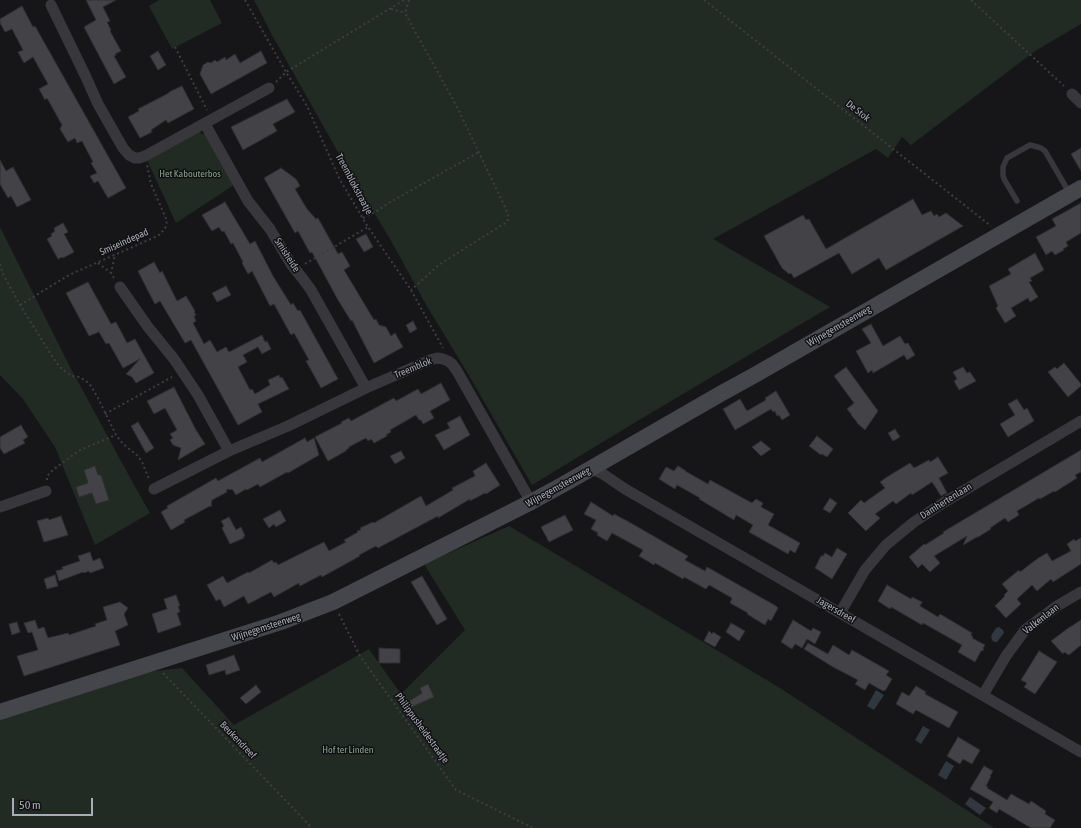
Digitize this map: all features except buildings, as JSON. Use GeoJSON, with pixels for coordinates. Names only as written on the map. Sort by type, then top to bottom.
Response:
{"type":"FeatureCollection","features":[{"type":"Feature","properties":{"kind":"street"},"geometry":{"type":"LineString","coordinates":[[50,6],[98,104],[123,148],[129,155],[135,158],[145,156],[269,88]]}},
{"type":"Feature","properties":{"kind":"street"},"geometry":{"type":"LineString","coordinates":[[1072,94],[1081,103]]}},
{"type":"Feature","properties":{"kind":"street","name":"Smisheide"},"geometry":{"type":"LineString","coordinates":[[208,122],[248,200],[270,229],[291,264],[311,290],[366,388]]}},
{"type":"Feature","properties":{"kind":"street","name":"Wijnegemsteenweg"},"geometry":{"type":"LineString","coordinates":[[0,712],[281,622],[333,602],[531,502],[1076,191]]}},
{"type":"Feature","properties":{"kind":"street"},"geometry":{"type":"LineString","coordinates":[[120,287],[148,327],[174,359],[198,395],[230,451]]}},
{"type":"Feature","properties":{"kind":"street","name":"Treemblok"},"geometry":{"type":"LineString","coordinates":[[154,489],[230,451],[288,426],[366,388],[437,358],[448,361],[457,371],[531,502]]}},
{"type":"Feature","properties":{"kind":"street","name":"Damhertenlaan"},"geometry":{"type":"LineString","coordinates":[[840,613],[865,570],[886,545],[914,522],[943,502],[1081,421]]}},
{"type":"Feature","properties":{"kind":"street","name":"Jagersdreef"},"geometry":{"type":"LineString","coordinates":[[591,468],[1081,752]]}},
{"type":"Feature","properties":{"kind":"street"},"geometry":{"type":"LineString","coordinates":[[0,507],[46,491]]}},
{"type":"Feature","properties":{"kind":"street","name":"Valkenlaan"},"geometry":{"type":"LineString","coordinates":[[983,694],[1006,656],[1025,630],[1057,606],[1081,592]]}},
{"type":"Feature","properties":{"kind":"lane"},"geometry":{"type":"LineString","coordinates":[[1017,201],[1004,179],[1003,167],[1007,158],[1030,145],[1041,148],[1045,151],[1076,191]]}},
{"type":"Feature","properties":{"kind":"path","name":"Treemblokstraatje"},"geometry":{"type":"LineString","coordinates":[[245,0],[307,106],[340,180],[368,227],[410,290],[445,351]]}},
{"type":"Feature","properties":{"kind":"path"},"geometry":{"type":"LineString","coordinates":[[286,72],[404,0]]}},
{"type":"Feature","properties":{"kind":"path"},"geometry":{"type":"LineString","coordinates":[[409,0],[405,13],[458,109],[509,218],[507,222],[440,264],[410,290]]}},
{"type":"Feature","properties":{"kind":"path","name":"De Stok"},"geometry":{"type":"LineString","coordinates":[[704,0],[1001,234]]}},
{"type":"Feature","properties":{"kind":"path"},"geometry":{"type":"LineString","coordinates":[[971,0],[1046,68],[1072,94]]}},
{"type":"Feature","properties":{"kind":"path"},"geometry":{"type":"LineString","coordinates":[[390,9],[405,13]]}},
{"type":"Feature","properties":{"kind":"path"},"geometry":{"type":"LineString","coordinates":[[175,47],[208,112],[208,122]]}},
{"type":"Feature","properties":{"kind":"path"},"geometry":{"type":"LineString","coordinates":[[363,218],[479,152]]}},
{"type":"Feature","properties":{"kind":"path","name":"Smiseindepad"},"geometry":{"type":"LineString","coordinates":[[20,305],[69,275],[153,238],[165,229],[167,222],[151,184],[145,156]]}},
{"type":"Feature","properties":{"kind":"path"},"geometry":{"type":"LineString","coordinates":[[297,272],[302,266],[368,227]]}},
{"type":"Feature","properties":{"kind":"path"},"geometry":{"type":"LineString","coordinates":[[111,272],[115,255]]}},
{"type":"Feature","properties":{"kind":"path"},"geometry":{"type":"LineString","coordinates":[[98,263],[111,272],[120,287]]}},
{"type":"Feature","properties":{"kind":"path"},"geometry":{"type":"LineString","coordinates":[[0,264],[20,305],[52,356],[59,366],[66,372],[72,376],[79,377],[91,386],[116,435],[123,444],[138,456],[154,489]]}},
{"type":"Feature","properties":{"kind":"path"},"geometry":{"type":"LineString","coordinates":[[106,414],[169,378],[183,373]]}},
{"type":"Feature","properties":{"kind":"path"},"geometry":{"type":"LineString","coordinates":[[46,491],[47,476],[60,464],[80,450],[116,435]]}},
{"type":"Feature","properties":{"kind":"path","name":"Philippusheidestraatje"},"geometry":{"type":"LineString","coordinates":[[333,602],[360,656],[456,790],[533,828]]}},
{"type":"Feature","properties":{"kind":"path","name":"Beukendreef"},"geometry":{"type":"LineString","coordinates":[[154,663],[312,828]]}},
{"type":"Feature","properties":{"kind":"green space"},"geometry":{"type":"Polygon","coordinates":[[[159,0],[210,0],[222,23],[172,49],[149,6],[159,0]]]}},
{"type":"Feature","properties":{"kind":"green space"},"geometry":{"type":"Polygon","coordinates":[[[254,0],[1081,0],[1081,24],[1035,51],[911,145],[902,137],[888,158],[876,149],[713,239],[830,307],[532,485],[467,372],[428,308],[390,239],[343,161],[254,0]]]}},
{"type":"Feature","properties":{"kind":"green space","name":"Het Kabouterbos"},"geometry":{"type":"Polygon","coordinates":[[[198,132],[206,135],[234,185],[176,223],[147,160],[198,132]]]}},
{"type":"Feature","properties":{"kind":"green space"},"geometry":{"type":"Polygon","coordinates":[[[0,227],[69,365],[150,513],[95,545],[55,447],[23,399],[0,375],[0,227]]]}},
{"type":"Feature","properties":{"kind":"green space","name":"Hof ter Linden"},"geometry":{"type":"Polygon","coordinates":[[[509,526],[780,688],[994,828],[0,828],[0,716],[136,673],[182,668],[234,725],[369,649],[401,694],[465,630],[424,564],[509,526]]]}},
{"type":"Feature","properties":{"kind":"shaded area"},"geometry":{"type":"Polygon","coordinates":[[[999,627],[1004,633],[997,642],[994,642],[991,636],[996,628],[999,627]]]}},
{"type":"Feature","properties":{"kind":"shaded area"},"geometry":{"type":"Polygon","coordinates":[[[876,690],[884,695],[874,710],[867,706],[876,690]]]}},
{"type":"Feature","properties":{"kind":"shaded area"},"geometry":{"type":"Polygon","coordinates":[[[923,726],[930,730],[921,744],[915,740],[923,726]]]}},
{"type":"Feature","properties":{"kind":"shaded area"},"geometry":{"type":"Polygon","coordinates":[[[946,761],[954,766],[946,780],[938,775],[946,761]]]}},
{"type":"Feature","properties":{"kind":"shaded area"},"geometry":{"type":"Polygon","coordinates":[[[970,797],[986,808],[980,815],[965,804],[970,797]]]}}]}
